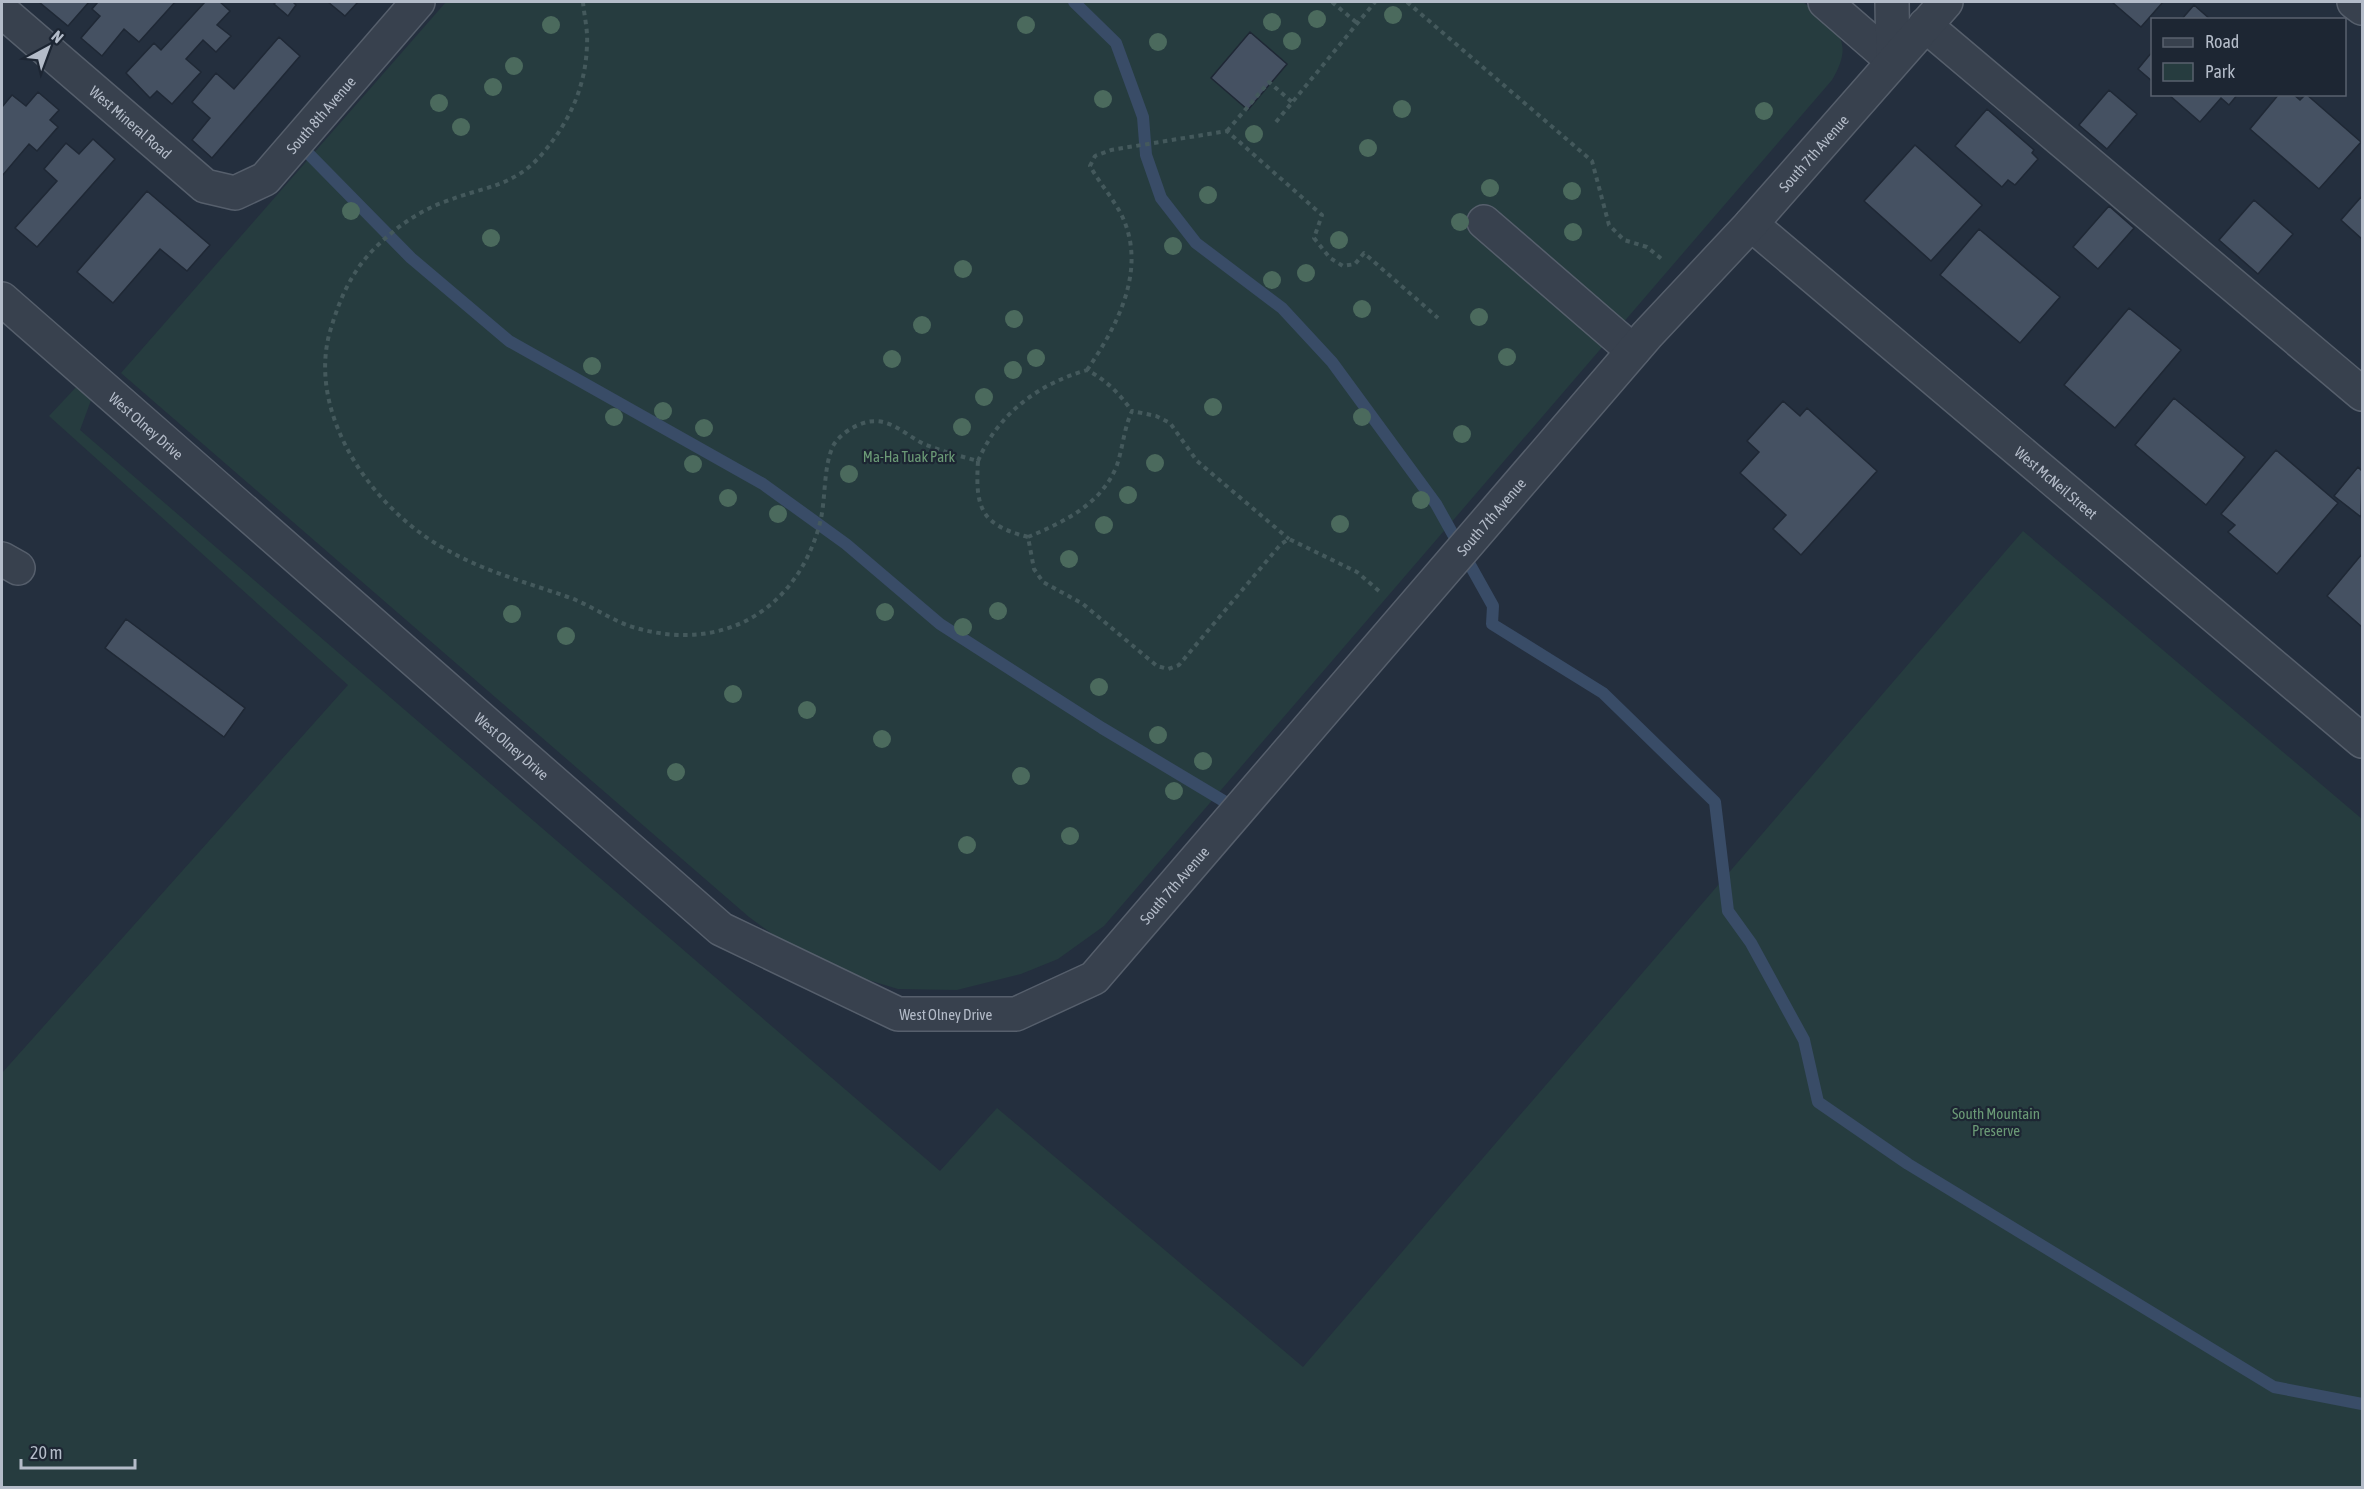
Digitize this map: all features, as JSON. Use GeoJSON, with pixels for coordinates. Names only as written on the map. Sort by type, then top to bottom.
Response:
{"type":"FeatureCollection","features":[{"type":"Feature","properties":{"kind":"street","name":"South 8th Avenue"},"geometry":{"type":"LineString","coordinates":[[205,186],[235,193],[265,179],[418,2]]}},
{"type":"Feature","properties":{"kind":"street"},"geometry":{"type":"LineString","coordinates":[[1824,2],[1893,61]]}},
{"type":"Feature","properties":{"kind":"street"},"geometry":{"type":"LineString","coordinates":[[1892,2],[1893,61]]}},
{"type":"Feature","properties":{"kind":"street"},"geometry":{"type":"LineString","coordinates":[[2354,2],[2362,8]]}},
{"type":"Feature","properties":{"kind":"street","name":"West Mineral Road"},"geometry":{"type":"LineString","coordinates":[[2,11],[205,186]]}},
{"type":"Feature","properties":{"kind":"street"},"geometry":{"type":"LineString","coordinates":[[1936,13],[2362,394]]}},
{"type":"Feature","properties":{"kind":"street","name":"South 7th Avenue"},"geometry":{"type":"LineString","coordinates":[[1094,978],[1633,351],[1751,224],[1936,13]]}},
{"type":"Feature","properties":{"kind":"street"},"geometry":{"type":"LineString","coordinates":[[1484,222],[1633,351]]}},
{"type":"Feature","properties":{"kind":"street","name":"West McNeil Street"},"geometry":{"type":"LineString","coordinates":[[1751,224],[2362,741]]}},
{"type":"Feature","properties":{"kind":"street","name":"West Olney Drive"},"geometry":{"type":"LineString","coordinates":[[2,299],[721,928],[898,1014],[1016,1014],[1094,978]]}},
{"type":"Feature","properties":{"kind":"path"},"geometry":{"type":"LineString","coordinates":[[583,2],[588,42],[579,92],[572,116],[543,153],[511,181],[444,202],[416,214],[396,228],[371,251],[339,301],[326,347],[325,378],[329,403],[337,430],[369,483],[392,508],[443,549],[495,572],[578,601],[630,626],[682,638],[708,635],[732,628],[756,614],[791,585],[802,570],[819,524],[832,450],[838,438],[851,428],[868,421],[888,423],[903,429],[921,442],[978,461]]}},
{"type":"Feature","properties":{"kind":"path"},"geometry":{"type":"LineString","coordinates":[[1332,2],[1357,23]]}},
{"type":"Feature","properties":{"kind":"path"},"geometry":{"type":"LineString","coordinates":[[1276,122],[1375,2]]}},
{"type":"Feature","properties":{"kind":"path"},"geometry":{"type":"LineString","coordinates":[[1407,2],[1592,161],[1609,225],[1624,240],[1647,247],[1664,261]]}},
{"type":"Feature","properties":{"kind":"path"},"geometry":{"type":"LineString","coordinates":[[1132,411],[1116,467],[1105,484],[1076,515],[1028,537],[994,524],[982,511],[977,498],[978,461],[990,437],[1016,406],[1062,378],[1087,370],[1115,324],[1126,299],[1131,275],[1129,243],[1121,215],[1090,166],[1095,156],[1111,150],[1227,131],[1269,82],[1292,102]]}},
{"type":"Feature","properties":{"kind":"path"},"geometry":{"type":"LineString","coordinates":[[1227,131],[1322,215],[1314,238],[1330,258],[1343,266],[1355,264],[1364,252],[1438,318]]}},
{"type":"Feature","properties":{"kind":"path"},"geometry":{"type":"LineString","coordinates":[[1087,370],[1113,387],[1132,411],[1156,416],[1170,423],[1197,461],[1289,539],[1357,572],[1381,593]]}},
{"type":"Feature","properties":{"kind":"path"},"geometry":{"type":"LineString","coordinates":[[1028,537],[1034,569],[1043,582],[1083,604],[1157,666],[1168,669],[1179,665],[1281,544],[1289,539]]}},
{"type":"Feature","properties":{"kind":"green space","name":"Ma-Ha Tuak Park"},"geometry":{"type":"Polygon","coordinates":[[[446,2],[1803,2],[1824,19],[1838,35],[1842,44],[1842,54],[1832,80],[1104,926],[1058,959],[1021,974],[957,990],[898,989],[812,963],[749,917],[121,373],[446,2]]]}},
{"type":"Feature","properties":{"kind":"green space","name":"South Mountain Preserve"},"geometry":{"type":"Polygon","coordinates":[[[80,383],[97,384],[80,430],[940,1171],[997,1108],[1303,1367],[2023,531],[2362,819],[2362,1487],[2,1487],[2,1073],[348,685],[49,416],[80,383]]]}},
{"type":"Feature","properties":{"kind":"building"},"geometry":{"type":"Polygon","coordinates":[[[39,2],[89,2],[68,26],[39,2]]]}},
{"type":"Feature","properties":{"kind":"building"},"geometry":{"type":"Polygon","coordinates":[[[98,2],[175,2],[139,42],[124,29],[102,56],[81,38],[100,16],[92,9],[98,2]]]}},
{"type":"Feature","properties":{"kind":"building"},"geometry":{"type":"Polygon","coordinates":[[[205,2],[220,2],[230,11],[217,25],[231,36],[216,52],[203,40],[186,59],[201,72],[172,104],[157,91],[150,98],[126,73],[154,43],[161,50],[205,2]]]}},
{"type":"Feature","properties":{"kind":"building"},"geometry":{"type":"Polygon","coordinates":[[[293,2],[296,5],[288,16],[274,4],[293,2]]]}},
{"type":"Feature","properties":{"kind":"building"},"geometry":{"type":"Polygon","coordinates":[[[328,2],[358,2],[345,16],[328,2]]]}},
{"type":"Feature","properties":{"kind":"building"},"geometry":{"type":"Polygon","coordinates":[[[2112,2],[2163,2],[2141,27],[2112,2]]]}},
{"type":"Feature","properties":{"kind":"building"},"geometry":{"type":"Polygon","coordinates":[[[2194,5],[2209,18],[2183,18],[2194,5]]]}},
{"type":"Feature","properties":{"kind":"building"},"geometry":{"type":"Polygon","coordinates":[[[1250,32],[1287,64],[1248,110],[1211,78],[1250,32]]]}},
{"type":"Feature","properties":{"kind":"building"},"geometry":{"type":"Polygon","coordinates":[[[279,37],[300,56],[212,158],[192,140],[210,118],[192,102],[216,73],[234,89],[279,37]]]}},
{"type":"Feature","properties":{"kind":"building"},"geometry":{"type":"Polygon","coordinates":[[[2151,53],[2151,80],[2138,69],[2151,53]]]}},
{"type":"Feature","properties":{"kind":"building"},"geometry":{"type":"Polygon","coordinates":[[[2109,90],[2137,114],[2107,149],[2079,125],[2109,90]]]}},
{"type":"Feature","properties":{"kind":"building"},"geometry":{"type":"Polygon","coordinates":[[[38,92],[59,110],[50,120],[58,127],[37,151],[29,144],[2,176],[2,107],[12,95],[26,106],[38,92]]]}},
{"type":"Feature","properties":{"kind":"building"},"geometry":{"type":"Polygon","coordinates":[[[2170,96],[2236,96],[2229,105],[2221,98],[2200,122],[2170,96]]]}},
{"type":"Feature","properties":{"kind":"building"},"geometry":{"type":"Polygon","coordinates":[[[2277,96],[2295,96],[2300,100],[2304,96],[2308,96],[2361,142],[2319,189],[2250,129],[2277,96]]]}},
{"type":"Feature","properties":{"kind":"building"},"geometry":{"type":"Polygon","coordinates":[[[1987,109],[2034,150],[2032,153],[2038,159],[2015,185],[2008,180],[2002,187],[1955,146],[1987,109]]]}},
{"type":"Feature","properties":{"kind":"building"},"geometry":{"type":"Polygon","coordinates":[[[93,139],[115,159],[37,247],[15,228],[57,181],[44,169],[66,143],[79,154],[93,139]]]}},
{"type":"Feature","properties":{"kind":"building"},"geometry":{"type":"Polygon","coordinates":[[[1915,145],[1982,205],[1931,261],[1864,201],[1915,145]]]}},
{"type":"Feature","properties":{"kind":"building"},"geometry":{"type":"Polygon","coordinates":[[[147,191],[210,245],[187,271],[160,249],[113,303],[77,272],[147,191]]]}},
{"type":"Feature","properties":{"kind":"building"},"geometry":{"type":"Polygon","coordinates":[[[2362,196],[2362,239],[2341,220],[2362,196]]]}},
{"type":"Feature","properties":{"kind":"building"},"geometry":{"type":"Polygon","coordinates":[[[2254,200],[2293,234],[2258,274],[2219,240],[2254,200]]]}},
{"type":"Feature","properties":{"kind":"building"},"geometry":{"type":"Polygon","coordinates":[[[2109,206],[2134,228],[2098,269],[2073,247],[2109,206]]]}},
{"type":"Feature","properties":{"kind":"building"},"geometry":{"type":"Polygon","coordinates":[[[1979,229],[2060,297],[2020,343],[1940,275],[1979,229]]]}},
{"type":"Feature","properties":{"kind":"building"},"geometry":{"type":"Polygon","coordinates":[[[2129,308],[2181,350],[2115,428],[2064,385],[2129,308]]]}},
{"type":"Feature","properties":{"kind":"building"},"geometry":{"type":"Polygon","coordinates":[[[2174,398],[2245,457],[2206,505],[2135,445],[2174,398]]]}},
{"type":"Feature","properties":{"kind":"building"},"geometry":{"type":"Polygon","coordinates":[[[1783,401],[1800,416],[1807,408],[1877,471],[1801,555],[1773,529],[1786,515],[1740,473],[1759,452],[1747,441],[1783,401]]]}},
{"type":"Feature","properties":{"kind":"building"},"geometry":{"type":"Polygon","coordinates":[[[2276,450],[2338,503],[2277,574],[2228,532],[2235,525],[2221,514],[2276,450]]]}},
{"type":"Feature","properties":{"kind":"building"},"geometry":{"type":"Polygon","coordinates":[[[2358,467],[2362,471],[2361,517],[2334,496],[2358,467]]]}},
{"type":"Feature","properties":{"kind":"building"},"geometry":{"type":"Polygon","coordinates":[[[2362,554],[2362,627],[2327,596],[2362,554]]]}},
{"type":"Feature","properties":{"kind":"building"},"geometry":{"type":"Polygon","coordinates":[[[126,619],[245,708],[224,737],[105,648],[126,619]]]}},
{"type":"Feature","properties":{"kind":"waterway"},"geometry":{"type":"LineString","coordinates":[[1074,2],[1116,43],[1143,117],[1146,155],[1161,198],[1196,243],[1282,308],[1332,362],[1436,504],[1493,606],[1492,624],[1603,693],[1715,802],[1728,911],[1751,943],[1804,1040],[1818,1102],[1908,1164],[2274,1387],[2362,1404]]}},
{"type":"Feature","properties":{"kind":"waterway"},"geometry":{"type":"LineString","coordinates":[[297,142],[411,258],[509,341],[763,484],[846,544],[940,624],[1102,728],[1237,809]]}}]}
